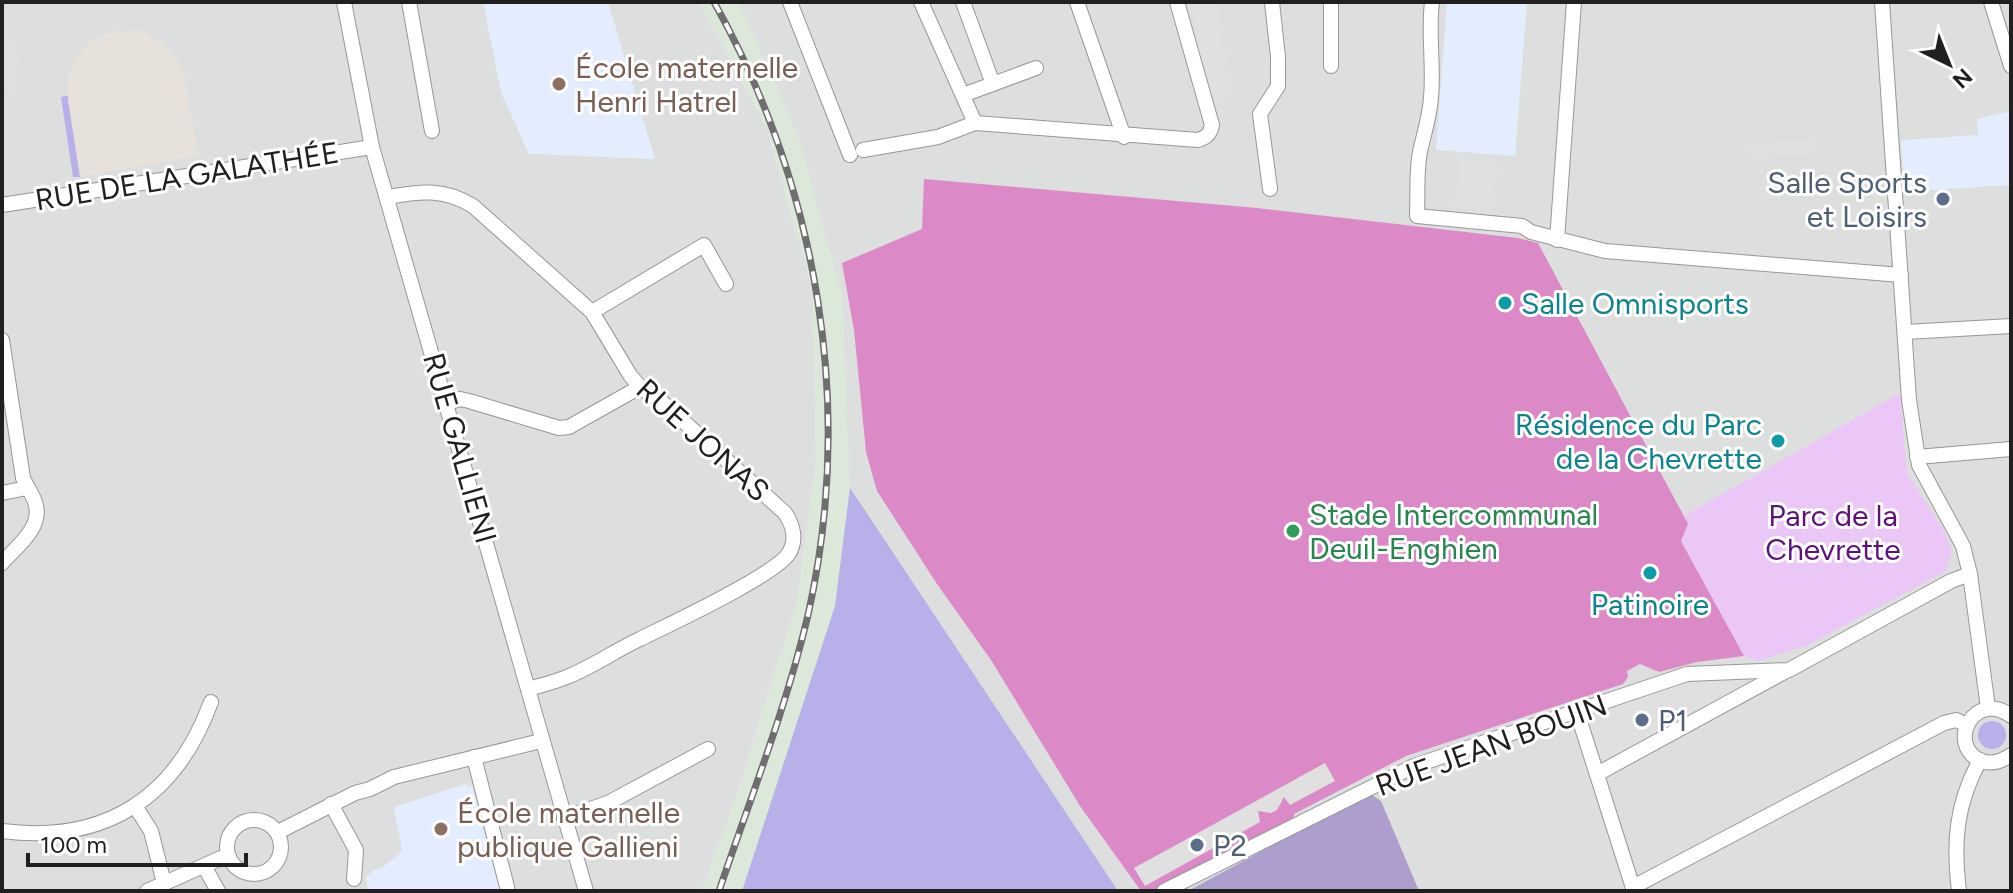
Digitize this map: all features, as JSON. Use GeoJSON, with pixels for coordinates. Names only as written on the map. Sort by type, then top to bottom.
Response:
{"type":"FeatureCollection","features":[{"type":"Feature","properties":{"kind":"street","name":"RUE GALLIENI"},"geometry":{"type":"LineString","coordinates":[[344,2],[372,147],[586,891]]}},
{"type":"Feature","properties":{"kind":"street"},"geometry":{"type":"LineString","coordinates":[[409,2],[432,131]]}},
{"type":"Feature","properties":{"kind":"street"},"geometry":{"type":"LineString","coordinates":[[790,2],[856,153],[938,137],[975,123],[1124,137],[1205,138],[1212,125],[1177,2]]}},
{"type":"Feature","properties":{"kind":"street"},"geometry":{"type":"LineString","coordinates":[[921,2],[975,123]]}},
{"type":"Feature","properties":{"kind":"street"},"geometry":{"type":"LineString","coordinates":[[963,2],[993,84]]}},
{"type":"Feature","properties":{"kind":"street"},"geometry":{"type":"LineString","coordinates":[[1077,2],[1124,137]]}},
{"type":"Feature","properties":{"kind":"street"},"geometry":{"type":"LineString","coordinates":[[1270,189],[1260,114],[1278,86],[1272,2]]}},
{"type":"Feature","properties":{"kind":"street"},"geometry":{"type":"LineString","coordinates":[[1331,2],[1331,66]]}},
{"type":"Feature","properties":{"kind":"street"},"geometry":{"type":"LineString","coordinates":[[1432,2],[1429,32],[1433,56],[1431,95],[1428,124],[1419,153],[1417,216],[1522,226],[1557,240],[1605,251],[1734,264],[1901,275]]}},
{"type":"Feature","properties":{"kind":"street"},"geometry":{"type":"LineString","coordinates":[[1557,240],[1574,2]]}},
{"type":"Feature","properties":{"kind":"street"},"geometry":{"type":"LineString","coordinates":[[1882,2],[1909,400],[1917,457],[1959,536],[1970,574],[1988,708]]}},
{"type":"Feature","properties":{"kind":"street"},"geometry":{"type":"LineString","coordinates":[[1991,2],[2011,66]]}},
{"type":"Feature","properties":{"kind":"street"},"geometry":{"type":"LineString","coordinates":[[963,95],[1036,68]]}},
{"type":"Feature","properties":{"kind":"street","name":"RUE DE LA GALATHÉE"},"geometry":{"type":"LineString","coordinates":[[2,205],[372,147]]}},
{"type":"Feature","properties":{"kind":"street","name":"RUE JONAS"},"geometry":{"type":"LineString","coordinates":[[388,197],[413,191],[437,191],[463,200],[503,231],[592,312],[640,387],[663,403],[785,513],[791,524],[793,535],[789,554],[772,569],[674,624],[577,673],[528,689]]}},
{"type":"Feature","properties":{"kind":"street"},"geometry":{"type":"LineString","coordinates":[[592,312],[704,245],[726,284]]}},
{"type":"Feature","properties":{"kind":"street"},"geometry":{"type":"LineString","coordinates":[[1906,332],[2011,326]]}},
{"type":"Feature","properties":{"kind":"street"},"geometry":{"type":"LineString","coordinates":[[2,340],[23,478],[38,516],[36,525],[2,563]]}},
{"type":"Feature","properties":{"kind":"street"},"geometry":{"type":"LineString","coordinates":[[447,403],[460,399],[469,401],[559,428],[569,427],[640,387]]}},
{"type":"Feature","properties":{"kind":"street"},"geometry":{"type":"LineString","coordinates":[[1917,457],[2011,449]]}},
{"type":"Feature","properties":{"kind":"street"},"geometry":{"type":"LineString","coordinates":[[2,493],[27,488]]}},
{"type":"Feature","properties":{"kind":"street","name":"RUE JEAN BOUIN"},"geometry":{"type":"LineString","coordinates":[[1597,774],[1951,581],[1970,574]]}},
{"type":"Feature","properties":{"kind":"street","name":"RUE JEAN BOUIN"},"geometry":{"type":"LineString","coordinates":[[1164,891],[1414,766],[1687,674],[1789,670]]}},
{"type":"Feature","properties":{"kind":"street"},"geometry":{"type":"LineString","coordinates":[[2,831],[54,834],[76,831],[104,822],[135,806],[170,776],[190,750],[211,702]]}},
{"type":"Feature","properties":{"kind":"street"},"geometry":{"type":"LineString","coordinates":[[2011,716],[1988,708],[1975,714],[1967,725],[1965,742],[1980,760],[1996,763],[2011,755]]}},
{"type":"Feature","properties":{"kind":"street"},"geometry":{"type":"LineString","coordinates":[[1577,712],[1634,889],[1944,723],[1956,720],[1967,725]]}},
{"type":"Feature","properties":{"kind":"street"},"geometry":{"type":"LineString","coordinates":[[278,832],[331,804],[394,777],[541,741]]}},
{"type":"Feature","properties":{"kind":"street"},"geometry":{"type":"LineString","coordinates":[[564,818],[608,803],[708,749]]}},
{"type":"Feature","properties":{"kind":"street"},"geometry":{"type":"LineString","coordinates":[[474,757],[508,891]]}},
{"type":"Feature","properties":{"kind":"street"},"geometry":{"type":"LineString","coordinates":[[1959,891],[1955,854],[1963,795],[1980,760]]}},
{"type":"Feature","properties":{"kind":"street"},"geometry":{"type":"LineString","coordinates":[[331,804],[356,850],[354,879]]}},
{"type":"Feature","properties":{"kind":"street"},"geometry":{"type":"LineString","coordinates":[[135,806],[151,831],[164,883]]}},
{"type":"Feature","properties":{"kind":"street"},"geometry":{"type":"LineString","coordinates":[[242,822],[266,822],[278,832],[281,840],[279,857],[268,870],[246,872],[233,864],[229,857],[228,841],[235,827],[242,822]]}},
{"type":"Feature","properties":{"kind":"street"},"geometry":{"type":"LineString","coordinates":[[147,891],[229,857]]}},
{"type":"Feature","properties":{"kind":"street"},"geometry":{"type":"LineString","coordinates":[[204,866],[218,891]]}},
{"type":"Feature","properties":{"kind":"shaded area"},"geometry":{"type":"Polygon","coordinates":[[[2,2],[699,2],[766,126],[813,292],[816,461],[797,602],[735,799],[702,891],[2,891],[2,2]]]}},
{"type":"Feature","properties":{"kind":"shaded area"},"geometry":{"type":"Polygon","coordinates":[[[483,2],[608,2],[655,159],[529,154],[501,92],[483,2]]]}},
{"type":"Feature","properties":{"kind":"shaded area"},"geometry":{"type":"Polygon","coordinates":[[[699,2],[740,4],[798,136],[842,296],[850,488],[835,606],[742,891],[702,891],[735,799],[797,602],[816,461],[813,292],[766,126],[699,2]]]}},
{"type":"Feature","properties":{"kind":"shaded area"},"geometry":{"type":"Polygon","coordinates":[[[738,2],[2011,2],[2011,891],[742,891],[755,855],[850,488],[798,136],[738,2]]]}},
{"type":"Feature","properties":{"kind":"shaded area"},"geometry":{"type":"Polygon","coordinates":[[[1190,2],[1216,2],[1230,84],[1221,97],[1208,100],[1190,2]]]}},
{"type":"Feature","properties":{"kind":"shaded area"},"geometry":{"type":"Polygon","coordinates":[[[1447,2],[1527,2],[1515,156],[1436,150],[1447,2]]]}},
{"type":"Feature","properties":{"kind":"shaded area"},"geometry":{"type":"Polygon","coordinates":[[[133,30],[161,41],[178,60],[184,76],[198,156],[80,177],[68,100],[69,74],[88,44],[107,33],[133,30]]]}},
{"type":"Feature","properties":{"kind":"shaded area"},"geometry":{"type":"Polygon","coordinates":[[[2,31],[15,40],[21,74],[11,91],[2,86],[5,81],[2,78],[2,31]]]}},
{"type":"Feature","properties":{"kind":"shaded area"},"geometry":{"type":"Polygon","coordinates":[[[88,92],[81,177],[73,177],[61,97],[88,92]]]}},
{"type":"Feature","properties":{"kind":"shaded area"},"geometry":{"type":"Polygon","coordinates":[[[2011,111],[2011,185],[1905,192],[1901,140],[1978,135],[1977,119],[2011,111]]]}},
{"type":"Feature","properties":{"kind":"shaded area"},"geometry":{"type":"Polygon","coordinates":[[[1748,140],[1812,143],[1812,155],[1747,152],[1748,140]]]}},
{"type":"Feature","properties":{"kind":"shaded area"},"geometry":{"type":"Polygon","coordinates":[[[1459,159],[1498,162],[1491,212],[1455,208],[1459,159]]]}},
{"type":"Feature","properties":{"kind":"shaded area","name":"Stade Intercommunal Deuil-Enghien"},"geometry":{"type":"Polygon","coordinates":[[[924,179],[1257,208],[1518,238],[1538,243],[1688,524],[1681,541],[1744,656],[1697,662],[1659,672],[1640,664],[1627,671],[1628,677],[1623,684],[1406,756],[1157,890],[1141,891],[1080,806],[991,660],[877,491],[866,452],[854,330],[842,263],[922,229],[924,179]]]}},
{"type":"Feature","properties":{"kind":"shaded area"},"geometry":{"type":"Polygon","coordinates":[[[850,488],[1118,891],[742,891],[835,606],[850,488]]]}},
{"type":"Feature","properties":{"kind":"shaded area","name":"P1"},"geometry":{"type":"Polygon","coordinates":[[[1743,678],[1752,688],[1607,762],[1599,758],[1589,726],[1599,711],[1690,681],[1743,678]]]}},
{"type":"Feature","properties":{"kind":"shaded area"},"geometry":{"type":"Polygon","coordinates":[[[1992,721],[2002,725],[2006,735],[2002,745],[1992,749],[1982,745],[1978,735],[1982,725],[1992,721]]]}},
{"type":"Feature","properties":{"kind":"shaded area","name":"P2"},"geometry":{"type":"Polygon","coordinates":[[[1325,763],[1335,781],[1290,805],[1284,797],[1277,810],[1271,813],[1258,811],[1260,822],[1145,886],[1134,868],[1325,763]]]}},
{"type":"Feature","properties":{"kind":"shaded area","name":"École maternelle publique Gallieni"},"geometry":{"type":"Polygon","coordinates":[[[466,784],[467,787],[472,786],[500,891],[368,891],[366,877],[402,851],[394,807],[466,784]]]}},
{"type":"Feature","properties":{"kind":"shaded area"},"geometry":{"type":"Polygon","coordinates":[[[1369,793],[1381,801],[1419,891],[1188,891],[1369,793]]]}},
{"type":"Feature","properties":{"kind":"green space","name":"Parc de la Chevrette"},"geometry":{"type":"Polygon","coordinates":[[[1900,393],[1907,473],[1945,533],[1952,553],[1946,571],[1808,645],[1758,661],[1744,656],[1681,540],[1688,524],[1684,516],[1900,393]]]}},
{"type":"Feature","properties":{"kind":"railway"},"geometry":{"type":"LineString","coordinates":[[714,2],[750,73],[779,147],[802,223],[818,300],[826,378],[828,457],[822,536],[808,615],[778,719],[719,891]]}},
{"type":"Feature","properties":{"kind":"place","name":"École maternelle Henri Hatrel"},"geometry":{"type":"Point","coordinates":[559,84]}},
{"type":"Feature","properties":{"kind":"place","name":"Salle Sports et Loisirs"},"geometry":{"type":"Point","coordinates":[1943,199]}},
{"type":"Feature","properties":{"kind":"place","name":"Salle Omnisports"},"geometry":{"type":"Point","coordinates":[1505,303]}},
{"type":"Feature","properties":{"kind":"place","name":"Résidence du Parc de la Chevrette"},"geometry":{"type":"Point","coordinates":[1778,441]}},
{"type":"Feature","properties":{"kind":"place","name":"Stade Intercommunal Deuil-Enghien"},"geometry":{"type":"Point","coordinates":[1293,531]}},
{"type":"Feature","properties":{"kind":"place","name":"Patinoire"},"geometry":{"type":"Point","coordinates":[1650,573]}},
{"type":"Feature","properties":{"kind":"place","name":"P1"},"geometry":{"type":"Point","coordinates":[1642,720]}},
{"type":"Feature","properties":{"kind":"place","name":"École maternelle publique Gallieni"},"geometry":{"type":"Point","coordinates":[441,829]}},
{"type":"Feature","properties":{"kind":"place","name":"P2"},"geometry":{"type":"Point","coordinates":[1197,845]}}]}
